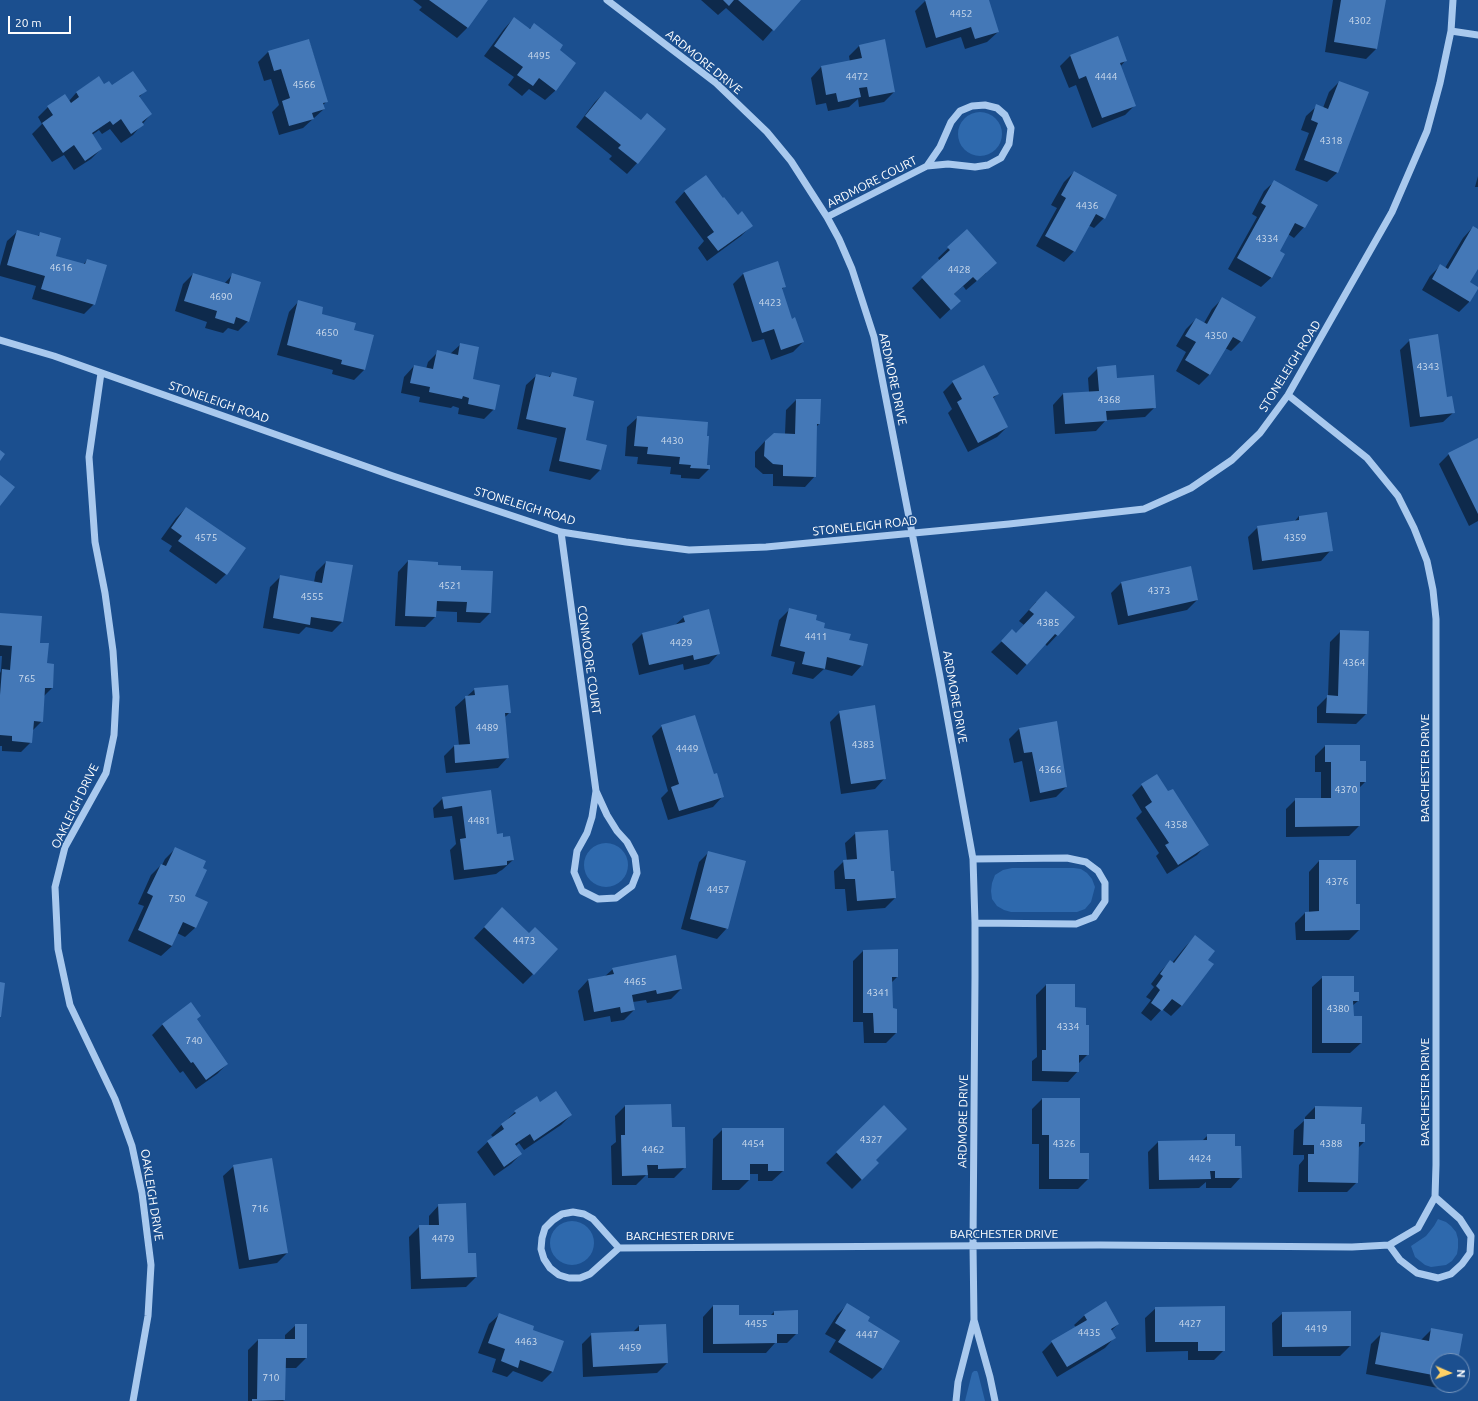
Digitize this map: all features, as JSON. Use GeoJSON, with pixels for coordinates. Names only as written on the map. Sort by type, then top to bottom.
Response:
{"type":"FeatureCollection","features":[{"type":"Feature","properties":{"kind":"street","name":"ARDMORE DRIVE"},"geometry":{"type":"LineString","coordinates":[[607,0],[716,83],[767,132],[792,161],[828,217],[852,269],[874,337],[940,677],[973,859],[975,923],[974,1320],[995,1401]]}},
{"type":"Feature","properties":{"kind":"street","name":"STONELEIGH ROAD"},"geometry":{"type":"LineString","coordinates":[[0,340],[54,356],[393,476],[561,532],[689,550],[766,547],[1009,524],[1144,509],[1192,488],[1232,460],[1260,433],[1288,395],[1392,212],[1427,131],[1440,83],[1451,31],[1453,0]]}},
{"type":"Feature","properties":{"kind":"street"},"geometry":{"type":"LineString","coordinates":[[1451,31],[1478,35]]}},
{"type":"Feature","properties":{"kind":"street","name":"ARDMORE COURT"},"geometry":{"type":"LineString","coordinates":[[828,217],[927,166],[948,164],[975,167],[988,165],[1001,158],[1010,144],[1011,128],[1005,115],[997,108],[985,105],[972,106],[960,112],[951,122],[940,147],[927,166]]}},
{"type":"Feature","properties":{"kind":"street","name":"OAKLEIGH DRIVE"},"geometry":{"type":"LineString","coordinates":[[101,373],[90,457],[95,542],[105,593],[113,651],[116,697],[114,735],[106,773],[65,847],[55,887],[58,949],[70,1005],[115,1099],[132,1146],[142,1192],[151,1265],[148,1316],[133,1401]]}},
{"type":"Feature","properties":{"kind":"street","name":"BARCHESTER DRIVE"},"geometry":{"type":"LineString","coordinates":[[619,1248],[593,1219],[584,1214],[573,1212],[562,1214],[553,1220],[546,1228],[542,1238],[541,1249],[544,1259],[550,1268],[559,1275],[569,1278],[580,1278],[590,1274],[619,1248],[973,1246],[1352,1247],[1389,1245],[1418,1228],[1435,1197],[1436,619],[1433,590],[1427,561],[1414,528],[1398,496],[1367,458],[1288,395]]}},
{"type":"Feature","properties":{"kind":"street","name":"CONMOORE COURT"},"geometry":{"type":"LineString","coordinates":[[561,532],[596,791],[592,817],[587,833],[577,850],[574,872],[582,891],[598,899],[616,898],[632,886],[637,873],[635,857],[627,842],[617,831],[596,791]]}},
{"type":"Feature","properties":{"kind":"street"},"geometry":{"type":"LineString","coordinates":[[973,859],[1067,858],[1086,862],[1098,871],[1105,883],[1105,901],[1094,917],[1076,924],[975,923]]}},
{"type":"Feature","properties":{"kind":"street"},"geometry":{"type":"LineString","coordinates":[[1389,1245],[1400,1260],[1417,1273],[1438,1278],[1451,1274],[1462,1264],[1470,1253],[1471,1236],[1460,1219],[1435,1197]]}},
{"type":"Feature","properties":{"kind":"street","name":"ARDMORE DRIVE"},"geometry":{"type":"LineString","coordinates":[[956,1401],[958,1382],[974,1320]]}},
{"type":"Feature","properties":{"kind":"shaded area"},"geometry":{"type":"Polygon","coordinates":[[[980,112],[992,116],[998,122],[1002,134],[998,146],[992,152],[980,156],[968,152],[962,146],[958,134],[962,122],[968,116],[980,112]]]}},
{"type":"Feature","properties":{"kind":"shaded area"},"geometry":{"type":"Polygon","coordinates":[[[602,843],[610,843],[622,849],[628,861],[628,869],[622,881],[610,887],[602,887],[590,881],[584,869],[584,861],[590,849],[602,843]]]}},
{"type":"Feature","properties":{"kind":"shaded area"},"geometry":{"type":"Polygon","coordinates":[[[1012,868],[1081,869],[1092,879],[1095,887],[1091,902],[1085,909],[1077,912],[1011,912],[1004,910],[997,906],[992,899],[992,883],[995,875],[1003,870],[1012,868]]]}},
{"type":"Feature","properties":{"kind":"shaded area"},"geometry":{"type":"Polygon","coordinates":[[[1438,1219],[1446,1222],[1456,1232],[1458,1248],[1457,1254],[1452,1261],[1446,1265],[1431,1267],[1425,1265],[1415,1257],[1411,1246],[1426,1236],[1438,1219]]]}},
{"type":"Feature","properties":{"kind":"shaded area"},"geometry":{"type":"Polygon","coordinates":[[[568,1221],[576,1221],[588,1227],[594,1239],[594,1247],[588,1259],[576,1265],[568,1265],[556,1259],[550,1247],[550,1239],[556,1227],[568,1221]]]}},
{"type":"Feature","properties":{"kind":"shaded area"},"geometry":{"type":"Polygon","coordinates":[[[977,1371],[978,1373],[985,1401],[965,1401],[972,1373],[977,1371]]]}},
{"type":"Feature","properties":{"kind":"building"},"geometry":{"type":"Polygon","coordinates":[[[429,0],[488,0],[468,28],[429,0]]]}},
{"type":"Feature","properties":{"kind":"building"},"geometry":{"type":"Polygon","coordinates":[[[723,0],[734,0],[729,6],[723,0]]]}},
{"type":"Feature","properties":{"kind":"building"},"geometry":{"type":"Polygon","coordinates":[[[738,0],[801,0],[774,31],[738,0]]]}},
{"type":"Feature","properties":{"kind":"building"},"geometry":{"type":"Polygon","coordinates":[[[925,0],[989,0],[999,32],[975,39],[971,27],[936,38],[925,0]]]}},
{"type":"Feature","properties":{"kind":"building"},"geometry":{"type":"Polygon","coordinates":[[[1341,0],[1386,0],[1377,49],[1334,42],[1341,0]]]}},
{"type":"Feature","properties":{"kind":"building"},"geometry":{"type":"Polygon","coordinates":[[[514,17],[530,29],[534,23],[563,45],[560,50],[576,63],[556,91],[539,78],[533,86],[517,75],[523,67],[494,46],[514,17]]]}},
{"type":"Feature","properties":{"kind":"building"},"geometry":{"type":"Polygon","coordinates":[[[1118,36],[1127,61],[1120,63],[1136,106],[1102,118],[1086,76],[1079,79],[1070,55],[1118,36]]]}},
{"type":"Feature","properties":{"kind":"building"},"geometry":{"type":"Polygon","coordinates":[[[309,39],[328,102],[323,103],[325,109],[312,113],[314,119],[289,126],[282,101],[290,98],[281,69],[274,71],[268,51],[309,39]]]}},
{"type":"Feature","properties":{"kind":"building"},"geometry":{"type":"Polygon","coordinates":[[[885,39],[895,92],[869,97],[867,87],[859,88],[861,97],[838,102],[836,93],[826,95],[821,66],[862,58],[859,45],[885,39]]]}},
{"type":"Feature","properties":{"kind":"building"},"geometry":{"type":"Polygon","coordinates":[[[133,71],[147,91],[139,96],[152,114],[142,122],[144,125],[131,134],[121,119],[113,125],[110,121],[92,133],[102,149],[85,161],[74,145],[63,153],[42,123],[53,115],[47,106],[65,94],[71,103],[79,97],[76,92],[99,76],[104,84],[109,81],[112,85],[133,71]]]}},
{"type":"Feature","properties":{"kind":"building"},"geometry":{"type":"Polygon","coordinates":[[[1339,81],[1369,92],[1338,173],[1304,160],[1318,123],[1311,120],[1316,104],[1328,109],[1339,81]]]}},
{"type":"Feature","properties":{"kind":"building"},"geometry":{"type":"Polygon","coordinates":[[[605,91],[641,120],[647,113],[666,129],[638,164],[618,148],[621,145],[585,116],[605,91]]]}},
{"type":"Feature","properties":{"kind":"building"},"geometry":{"type":"Polygon","coordinates":[[[1074,171],[1117,195],[1105,219],[1096,214],[1075,252],[1045,236],[1066,198],[1061,195],[1074,171]]]}},
{"type":"Feature","properties":{"kind":"building"},"geometry":{"type":"Polygon","coordinates":[[[706,175],[738,215],[742,211],[753,226],[718,251],[707,237],[714,232],[684,191],[706,175]]]}},
{"type":"Feature","properties":{"kind":"building"},"geometry":{"type":"Polygon","coordinates":[[[1274,180],[1318,205],[1305,228],[1295,223],[1280,251],[1285,254],[1272,278],[1237,258],[1266,206],[1261,203],[1274,180]]]}},
{"type":"Feature","properties":{"kind":"building"},"geometry":{"type":"Polygon","coordinates":[[[1473,226],[1478,229],[1478,269],[1470,282],[1478,287],[1478,289],[1470,302],[1432,279],[1440,264],[1448,269],[1473,226]]]}},
{"type":"Feature","properties":{"kind":"building"},"geometry":{"type":"Polygon","coordinates":[[[967,229],[997,263],[977,281],[973,277],[954,294],[961,301],[951,310],[921,277],[950,250],[947,247],[967,229]]]}},
{"type":"Feature","properties":{"kind":"building"},"geometry":{"type":"Polygon","coordinates":[[[17,230],[39,236],[40,232],[61,238],[56,256],[85,264],[87,259],[107,265],[95,305],[41,289],[45,276],[7,265],[17,230]]]}},
{"type":"Feature","properties":{"kind":"building"},"geometry":{"type":"Polygon","coordinates":[[[778,261],[786,287],[782,288],[792,319],[795,317],[804,342],[781,350],[774,329],[762,333],[743,273],[778,261]]]}},
{"type":"Feature","properties":{"kind":"building"},"geometry":{"type":"Polygon","coordinates":[[[193,273],[229,284],[232,273],[261,282],[249,322],[236,317],[234,324],[215,318],[217,311],[184,301],[193,273]]]}},
{"type":"Feature","properties":{"kind":"building"},"geometry":{"type":"Polygon","coordinates":[[[1222,297],[1256,317],[1242,342],[1233,337],[1210,375],[1185,360],[1196,342],[1185,336],[1196,318],[1207,324],[1222,297]]]}},
{"type":"Feature","properties":{"kind":"building"},"geometry":{"type":"Polygon","coordinates":[[[298,300],[323,307],[322,314],[356,323],[354,330],[374,335],[365,370],[341,364],[342,360],[287,345],[298,300]]]}},
{"type":"Feature","properties":{"kind":"building"},"geometry":{"type":"Polygon","coordinates":[[[1438,334],[1447,397],[1452,396],[1455,413],[1420,417],[1409,339],[1438,334]]]}},
{"type":"Feature","properties":{"kind":"building"},"geometry":{"type":"Polygon","coordinates":[[[460,343],[479,347],[473,379],[500,385],[495,410],[468,404],[469,398],[463,396],[462,399],[429,392],[430,387],[410,383],[414,365],[433,369],[437,350],[458,355],[460,343]]]}},
{"type":"Feature","properties":{"kind":"building"},"geometry":{"type":"Polygon","coordinates":[[[984,365],[999,394],[993,397],[1008,427],[978,443],[957,402],[962,399],[952,381],[984,365]]]}},
{"type":"Feature","properties":{"kind":"building"},"geometry":{"type":"Polygon","coordinates":[[[1116,365],[1117,378],[1154,375],[1156,408],[1106,411],[1107,421],[1065,424],[1063,393],[1099,391],[1097,367],[1116,365]]]}},
{"type":"Feature","properties":{"kind":"building"},"geometry":{"type":"Polygon","coordinates":[[[552,372],[577,378],[573,396],[594,401],[586,440],[607,445],[601,470],[559,461],[566,428],[526,419],[536,374],[550,377],[552,372]]]}},
{"type":"Feature","properties":{"kind":"building"},"geometry":{"type":"Polygon","coordinates":[[[796,399],[821,399],[820,424],[817,424],[816,477],[783,476],[783,465],[773,464],[764,456],[765,441],[774,433],[795,434],[796,399]]]}},
{"type":"Feature","properties":{"kind":"building"},"geometry":{"type":"Polygon","coordinates":[[[637,416],[708,422],[707,436],[709,436],[707,465],[710,465],[710,469],[690,468],[691,465],[679,464],[680,457],[647,454],[648,447],[634,446],[637,416]]]}},
{"type":"Feature","properties":{"kind":"building"},"geometry":{"type":"Polygon","coordinates":[[[1478,438],[1478,514],[1448,453],[1478,438]]]}},
{"type":"Feature","properties":{"kind":"building"},"geometry":{"type":"Polygon","coordinates":[[[0,450],[5,454],[0,461],[0,450]]]}},
{"type":"Feature","properties":{"kind":"building"},"geometry":{"type":"Polygon","coordinates":[[[0,475],[15,487],[0,506],[0,475]]]}},
{"type":"Feature","properties":{"kind":"building"},"geometry":{"type":"Polygon","coordinates":[[[186,507],[246,548],[227,575],[178,541],[182,536],[171,528],[186,507]]]}},
{"type":"Feature","properties":{"kind":"building"},"geometry":{"type":"Polygon","coordinates":[[[1327,512],[1333,551],[1262,561],[1257,526],[1299,520],[1299,516],[1327,512]]]}},
{"type":"Feature","properties":{"kind":"building"},"geometry":{"type":"Polygon","coordinates":[[[408,560],[438,562],[438,565],[461,566],[461,570],[493,571],[491,613],[466,612],[467,602],[437,601],[436,617],[405,616],[408,560]]]}},
{"type":"Feature","properties":{"kind":"building"},"geometry":{"type":"Polygon","coordinates":[[[326,561],[353,565],[343,622],[311,617],[310,625],[273,618],[280,575],[322,583],[326,561]]]}},
{"type":"Feature","properties":{"kind":"building"},"geometry":{"type":"Polygon","coordinates":[[[1191,566],[1198,600],[1128,616],[1121,582],[1191,566]]]}},
{"type":"Feature","properties":{"kind":"building"},"geometry":{"type":"Polygon","coordinates":[[[1046,591],[1075,617],[1058,636],[1055,634],[1027,665],[1001,641],[1012,629],[1016,633],[1034,614],[1029,610],[1046,591]]]}},
{"type":"Feature","properties":{"kind":"building"},"geometry":{"type":"Polygon","coordinates":[[[789,608],[817,615],[816,620],[825,623],[824,628],[851,634],[849,640],[868,644],[863,666],[827,657],[825,669],[802,664],[805,652],[780,646],[789,608]]]}},
{"type":"Feature","properties":{"kind":"building"},"geometry":{"type":"Polygon","coordinates":[[[709,609],[720,654],[694,660],[693,655],[649,665],[642,633],[685,622],[683,616],[709,609]]]}},
{"type":"Feature","properties":{"kind":"building"},"geometry":{"type":"Polygon","coordinates":[[[0,613],[42,616],[40,643],[49,643],[47,663],[54,664],[53,688],[45,688],[43,722],[34,721],[32,743],[12,741],[12,736],[0,735],[0,695],[2,669],[10,670],[12,646],[0,645],[0,613]]]}},
{"type":"Feature","properties":{"kind":"building"},"geometry":{"type":"Polygon","coordinates":[[[1340,630],[1369,631],[1367,714],[1326,713],[1327,695],[1338,696],[1340,630]]]}},
{"type":"Feature","properties":{"kind":"building"},"geometry":{"type":"Polygon","coordinates":[[[508,685],[511,713],[505,713],[509,758],[455,763],[454,745],[470,744],[465,696],[475,695],[474,688],[508,685]]]}},
{"type":"Feature","properties":{"kind":"building"},"geometry":{"type":"Polygon","coordinates":[[[875,705],[886,779],[851,784],[839,711],[875,705]]]}},
{"type":"Feature","properties":{"kind":"building"},"geometry":{"type":"Polygon","coordinates":[[[695,715],[714,774],[717,773],[724,797],[679,811],[671,787],[679,784],[661,725],[695,715]]]}},
{"type":"Feature","properties":{"kind":"building"},"geometry":{"type":"Polygon","coordinates":[[[1057,721],[1067,787],[1040,793],[1032,752],[1024,753],[1019,728],[1057,721]]]}},
{"type":"Feature","properties":{"kind":"building"},"geometry":{"type":"Polygon","coordinates":[[[1325,745],[1360,745],[1360,761],[1366,761],[1366,782],[1360,782],[1360,826],[1295,827],[1295,798],[1331,798],[1331,762],[1325,762],[1325,745]]]}},
{"type":"Feature","properties":{"kind":"building"},"geometry":{"type":"Polygon","coordinates":[[[1157,774],[1168,791],[1173,789],[1209,845],[1178,865],[1165,845],[1169,843],[1145,807],[1152,802],[1141,784],[1157,774]]]}},
{"type":"Feature","properties":{"kind":"building"},"geometry":{"type":"Polygon","coordinates":[[[491,790],[497,834],[503,833],[503,837],[510,836],[514,860],[507,861],[507,865],[464,870],[460,839],[466,838],[462,806],[444,809],[442,797],[491,790]]]}},
{"type":"Feature","properties":{"kind":"building"},"geometry":{"type":"Polygon","coordinates":[[[888,830],[891,871],[894,871],[896,898],[857,901],[855,879],[845,879],[843,860],[857,859],[855,832],[888,830]]]}},
{"type":"Feature","properties":{"kind":"building"},"geometry":{"type":"Polygon","coordinates":[[[175,847],[206,861],[203,868],[207,870],[195,896],[208,902],[196,928],[183,922],[172,946],[138,930],[153,896],[147,893],[161,864],[166,866],[175,847]]]}},
{"type":"Feature","properties":{"kind":"building"},"geometry":{"type":"Polygon","coordinates":[[[708,851],[746,861],[728,929],[690,919],[708,851]]]}},
{"type":"Feature","properties":{"kind":"building"},"geometry":{"type":"Polygon","coordinates":[[[1319,860],[1356,860],[1356,904],[1360,904],[1360,930],[1305,931],[1305,912],[1319,911],[1319,860]]]}},
{"type":"Feature","properties":{"kind":"building"},"geometry":{"type":"Polygon","coordinates":[[[502,907],[529,933],[535,927],[558,949],[534,975],[484,927],[502,907]]]}},
{"type":"Feature","properties":{"kind":"building"},"geometry":{"type":"Polygon","coordinates":[[[1195,935],[1215,951],[1208,960],[1214,964],[1182,1006],[1172,999],[1162,1011],[1151,1003],[1160,990],[1156,986],[1163,976],[1160,974],[1170,960],[1174,963],[1195,935]]]}},
{"type":"Feature","properties":{"kind":"building"},"geometry":{"type":"Polygon","coordinates":[[[898,949],[898,977],[892,977],[893,1008],[897,1009],[897,1033],[874,1033],[873,1013],[863,1013],[863,950],[898,949]]]}},
{"type":"Feature","properties":{"kind":"building"},"geometry":{"type":"Polygon","coordinates":[[[676,955],[682,989],[657,994],[656,990],[632,995],[635,1010],[621,1013],[620,1007],[594,1012],[588,979],[614,974],[612,968],[676,955]]]}},
{"type":"Feature","properties":{"kind":"building"},"geometry":{"type":"Polygon","coordinates":[[[1322,976],[1354,976],[1354,992],[1359,992],[1359,1001],[1353,1001],[1354,1016],[1362,1016],[1362,1043],[1322,1043],[1322,976]]]}},
{"type":"Feature","properties":{"kind":"building"},"geometry":{"type":"Polygon","coordinates":[[[0,982],[5,983],[1,1017],[0,1017],[0,982]]]}},
{"type":"Feature","properties":{"kind":"building"},"geometry":{"type":"Polygon","coordinates":[[[1046,984],[1075,984],[1075,1007],[1086,1008],[1086,1025],[1089,1025],[1089,1055],[1079,1055],[1079,1072],[1042,1071],[1042,1050],[1046,1050],[1046,984]]]}},
{"type":"Feature","properties":{"kind":"building"},"geometry":{"type":"Polygon","coordinates":[[[191,1002],[201,1016],[197,1019],[228,1064],[206,1080],[193,1062],[191,1063],[162,1024],[191,1002]]]}},
{"type":"Feature","properties":{"kind":"building"},"geometry":{"type":"Polygon","coordinates":[[[556,1091],[572,1115],[534,1141],[530,1134],[515,1144],[522,1154],[504,1167],[487,1141],[504,1129],[501,1124],[516,1113],[514,1111],[537,1096],[540,1102],[556,1091]]]}},
{"type":"Feature","properties":{"kind":"building"},"geometry":{"type":"Polygon","coordinates":[[[1042,1098],[1080,1098],[1080,1153],[1089,1153],[1089,1179],[1049,1179],[1049,1135],[1042,1135],[1042,1098]]]}},
{"type":"Feature","properties":{"kind":"building"},"geometry":{"type":"Polygon","coordinates":[[[671,1104],[672,1127],[685,1127],[686,1168],[658,1169],[658,1165],[647,1165],[648,1175],[622,1176],[621,1135],[625,1135],[625,1105],[671,1104]]]}},
{"type":"Feature","properties":{"kind":"building"},"geometry":{"type":"Polygon","coordinates":[[[884,1105],[907,1129],[876,1160],[879,1163],[862,1180],[836,1152],[884,1105]]]}},
{"type":"Feature","properties":{"kind":"building"},"geometry":{"type":"Polygon","coordinates":[[[1315,1106],[1362,1107],[1361,1124],[1365,1124],[1365,1142],[1359,1142],[1358,1183],[1308,1182],[1308,1154],[1314,1154],[1314,1145],[1303,1145],[1304,1119],[1315,1119],[1315,1106]]]}},
{"type":"Feature","properties":{"kind":"building"},"geometry":{"type":"Polygon","coordinates":[[[722,1128],[784,1128],[784,1171],[768,1171],[768,1164],[750,1164],[750,1180],[722,1180],[722,1128]]]}},
{"type":"Feature","properties":{"kind":"building"},"geometry":{"type":"Polygon","coordinates":[[[1207,1134],[1235,1134],[1235,1146],[1241,1146],[1242,1178],[1215,1178],[1215,1171],[1210,1171],[1211,1179],[1159,1180],[1158,1141],[1207,1140],[1207,1134]]]}},
{"type":"Feature","properties":{"kind":"building"},"geometry":{"type":"Polygon","coordinates":[[[272,1158],[288,1253],[249,1260],[233,1165],[272,1158]]]}},
{"type":"Feature","properties":{"kind":"building"},"geometry":{"type":"Polygon","coordinates":[[[466,1203],[468,1253],[476,1253],[477,1277],[421,1279],[419,1225],[439,1225],[438,1204],[466,1203]]]}},
{"type":"Feature","properties":{"kind":"building"},"geometry":{"type":"Polygon","coordinates":[[[1106,1301],[1119,1324],[1111,1329],[1116,1338],[1067,1367],[1051,1341],[1087,1320],[1084,1315],[1106,1301]]]}},
{"type":"Feature","properties":{"kind":"building"},"geometry":{"type":"Polygon","coordinates":[[[847,1303],[870,1317],[868,1321],[900,1341],[883,1369],[838,1342],[846,1330],[835,1323],[847,1303]]]}},
{"type":"Feature","properties":{"kind":"building"},"geometry":{"type":"Polygon","coordinates":[[[713,1305],[739,1305],[739,1315],[774,1315],[774,1311],[798,1310],[798,1334],[777,1334],[777,1343],[713,1344],[713,1305]]]}},
{"type":"Feature","properties":{"kind":"building"},"geometry":{"type":"Polygon","coordinates":[[[1225,1306],[1225,1351],[1198,1351],[1198,1342],[1155,1342],[1155,1307],[1225,1306]]]}},
{"type":"Feature","properties":{"kind":"building"},"geometry":{"type":"Polygon","coordinates":[[[1351,1311],[1351,1346],[1282,1347],[1282,1312],[1351,1311]]]}},
{"type":"Feature","properties":{"kind":"building"},"geometry":{"type":"Polygon","coordinates":[[[499,1313],[534,1326],[533,1330],[564,1341],[553,1372],[520,1360],[518,1368],[501,1361],[505,1349],[488,1343],[499,1313]]]}},
{"type":"Feature","properties":{"kind":"building"},"geometry":{"type":"Polygon","coordinates":[[[295,1324],[307,1324],[307,1358],[286,1358],[285,1400],[252,1401],[252,1399],[257,1399],[258,1339],[295,1339],[295,1324]]]}},
{"type":"Feature","properties":{"kind":"building"},"geometry":{"type":"Polygon","coordinates":[[[666,1324],[668,1363],[593,1367],[591,1333],[639,1331],[639,1325],[666,1324]]]}},
{"type":"Feature","properties":{"kind":"building"},"geometry":{"type":"Polygon","coordinates":[[[1431,1328],[1463,1334],[1459,1353],[1430,1353],[1430,1374],[1375,1364],[1381,1332],[1429,1341],[1431,1328]]]}}]}
